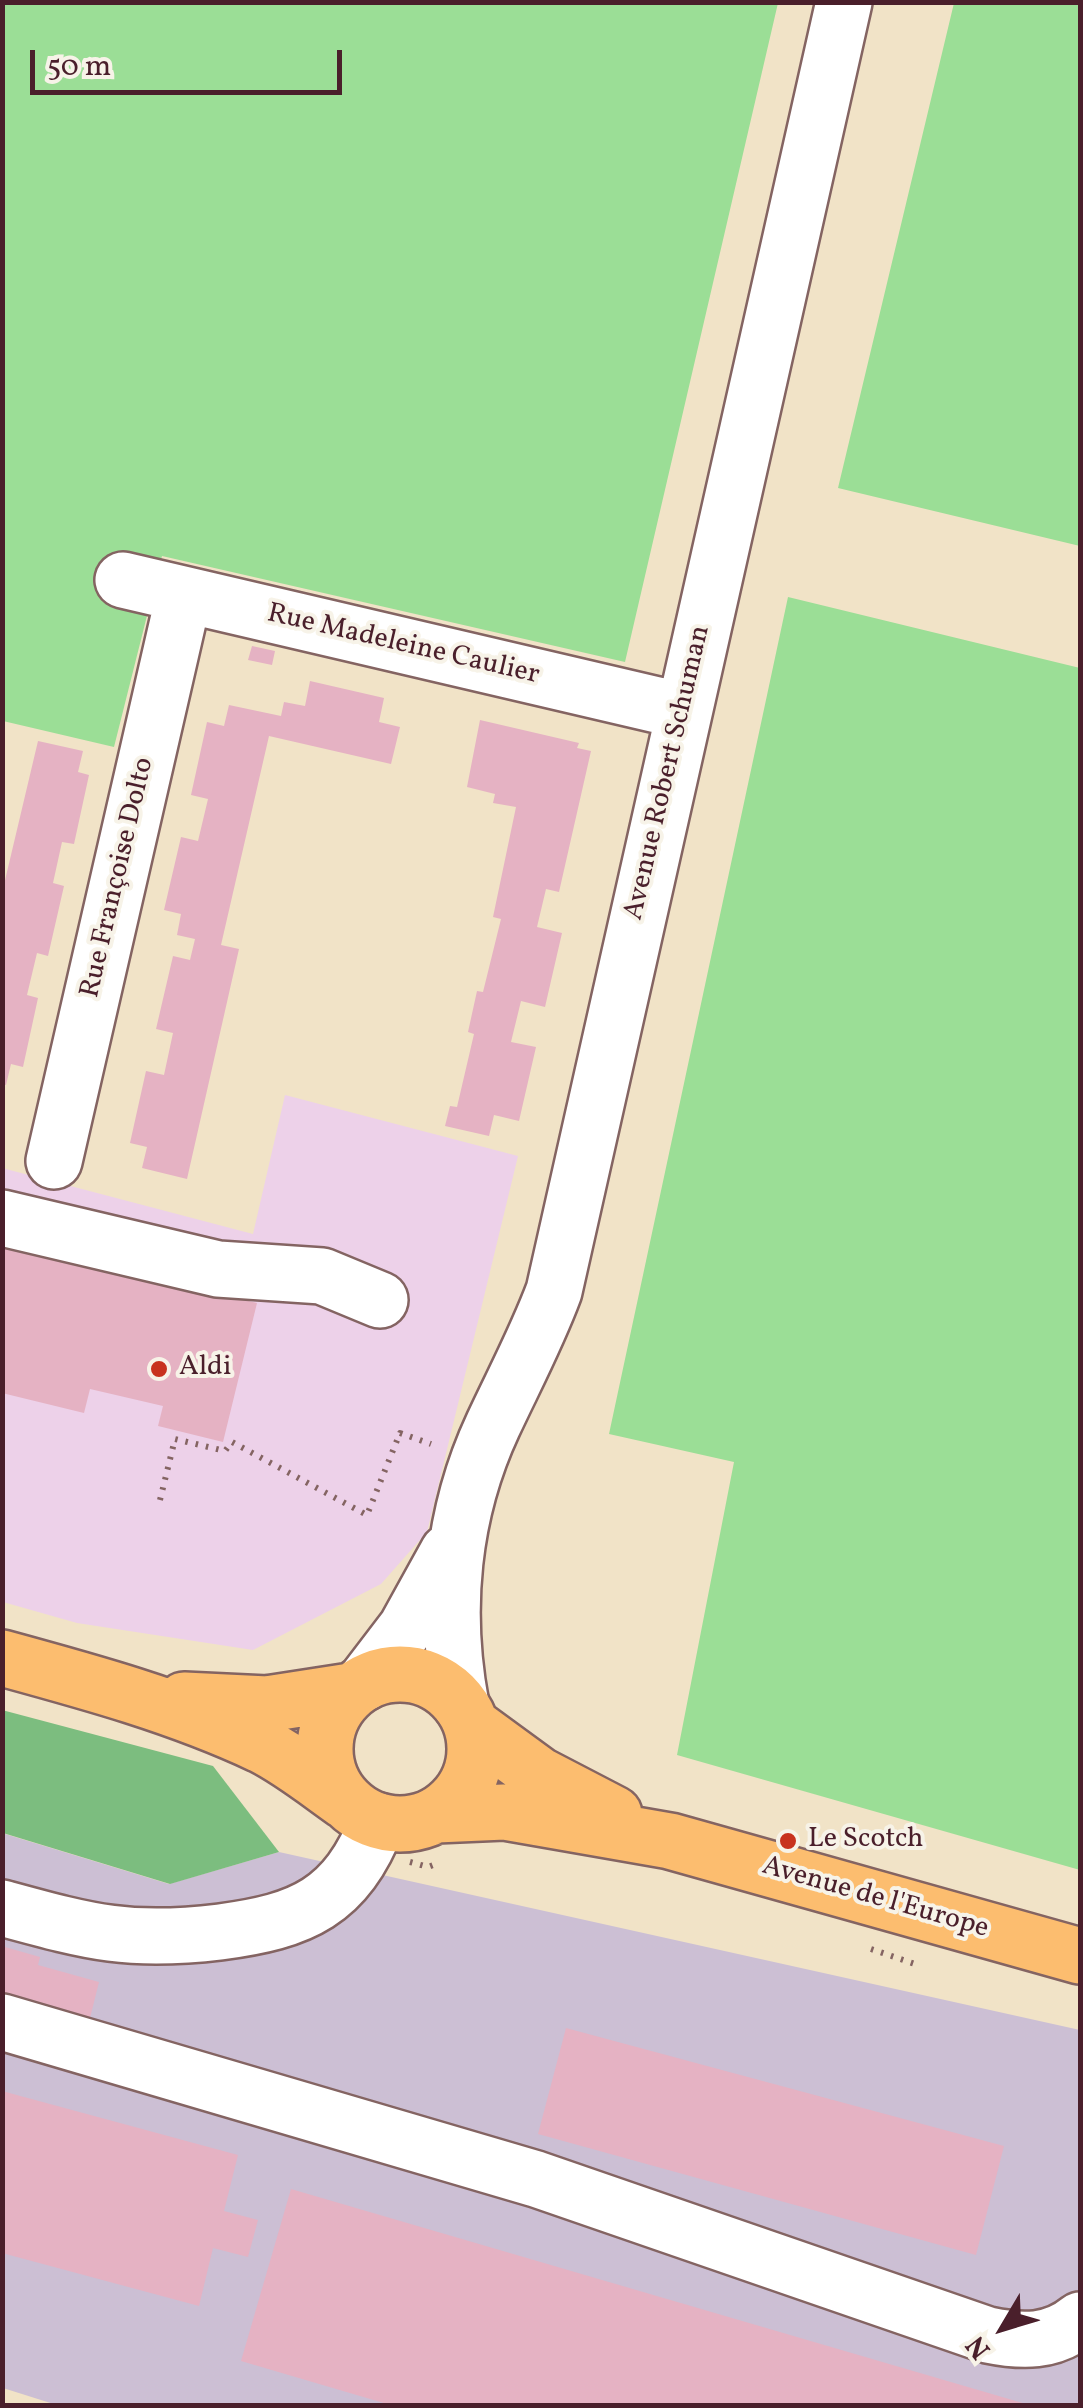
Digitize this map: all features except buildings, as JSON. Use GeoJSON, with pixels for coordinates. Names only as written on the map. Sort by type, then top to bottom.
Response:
{"type":"FeatureCollection","features":[{"type":"Feature","properties":{"kind":"main road"},"geometry":{"type":"LineString","coordinates":[[2,1658],[136,1695],[260,1745],[362,1811],[408,1824],[436,1815],[458,1798],[468,1782],[476,1754],[467,1715],[442,1686],[417,1675],[389,1674],[358,1687],[267,1704],[136,1695]]}},
{"type":"Feature","properties":{"kind":"main road"},"geometry":{"type":"LineString","coordinates":[[358,1687],[338,1705],[325,1740],[327,1768],[362,1811]]}},
{"type":"Feature","properties":{"kind":"main road","name":"Avenue de l'Europe"},"geometry":{"type":"LineString","coordinates":[[467,1715],[540,1775],[670,1842]]}},
{"type":"Feature","properties":{"kind":"main road","name":"Avenue de l'Europe"},"geometry":{"type":"LineString","coordinates":[[436,1815],[504,1812],[670,1842],[1080,1956]]}},
{"type":"Feature","properties":{"kind":"street","name":"Avenue Robert Schuman"},"geometry":{"type":"LineString","coordinates":[[467,1715],[451,1615],[458,1532],[478,1460],[554,1291],[844,2]]}},
{"type":"Feature","properties":{"kind":"street","name":"Rue Madeleine Caulier"},"geometry":{"type":"LineString","coordinates":[[123,580],[684,711]]}},
{"type":"Feature","properties":{"kind":"street","name":"Rue Françoise Dolto"},"geometry":{"type":"LineString","coordinates":[[54,1160],[184,595]]}},
{"type":"Feature","properties":{"kind":"street"},"geometry":{"type":"LineString","coordinates":[[2,1218],[218,1269],[322,1276],[380,1300]]}},
{"type":"Feature","properties":{"kind":"street","name":"Avenue Robert Schuman"},"geometry":{"type":"LineString","coordinates":[[358,1687],[417,1610],[458,1532]]}},
{"type":"Feature","properties":{"kind":"street"},"geometry":{"type":"LineString","coordinates":[[2,1908],[93,1933],[146,1939],[276,1924],[306,1912],[332,1892],[357,1863],[362,1811]]}},
{"type":"Feature","properties":{"kind":"street"},"geometry":{"type":"LineString","coordinates":[[2,2022],[536,2179],[988,2336],[1029,2341],[1052,2337],[1080,2320]]}},
{"type":"Feature","properties":{"kind":"path"},"geometry":{"type":"LineString","coordinates":[[160,1500],[175,1439],[225,1452],[232,1442],[367,1515],[400,1433],[432,1444]]}},
{"type":"Feature","properties":{"kind":"shaded area"},"geometry":{"type":"Polygon","coordinates":[[[285,1095],[518,1156],[427,1532],[381,1584],[253,1650],[77,1623],[3,1602],[2,1168],[253,1234],[285,1095]]]}},
{"type":"Feature","properties":{"kind":"shaded area"},"geometry":{"type":"Polygon","coordinates":[[[2,1833],[169,1884],[279,1852],[1080,2030],[1080,2405],[60,2406],[3,2388],[2,1833]]]}},
{"type":"Feature","properties":{"kind":"green space"},"geometry":{"type":"Polygon","coordinates":[[[3,3],[778,3],[625,662],[162,556],[114,747],[3,721],[3,3]]]}},
{"type":"Feature","properties":{"kind":"green space"},"geometry":{"type":"Polygon","coordinates":[[[954,3],[1080,3],[1080,546],[838,488],[954,3]]]}},
{"type":"Feature","properties":{"kind":"green space"},"geometry":{"type":"Polygon","coordinates":[[[788,597],[1080,668],[1080,1870],[677,1755],[734,1462],[609,1434],[788,597]]]}},
{"type":"Feature","properties":{"kind":"green space"},"geometry":{"type":"Polygon","coordinates":[[[2,1710],[213,1766],[279,1852],[170,1884],[3,1833],[2,1710]]]}},
{"type":"Feature","properties":{"kind":"place","name":"Aldi"},"geometry":{"type":"Point","coordinates":[159,1369]}},
{"type":"Feature","properties":{"kind":"place","name":"Le Scotch"},"geometry":{"type":"Point","coordinates":[788,1841]}}]}
